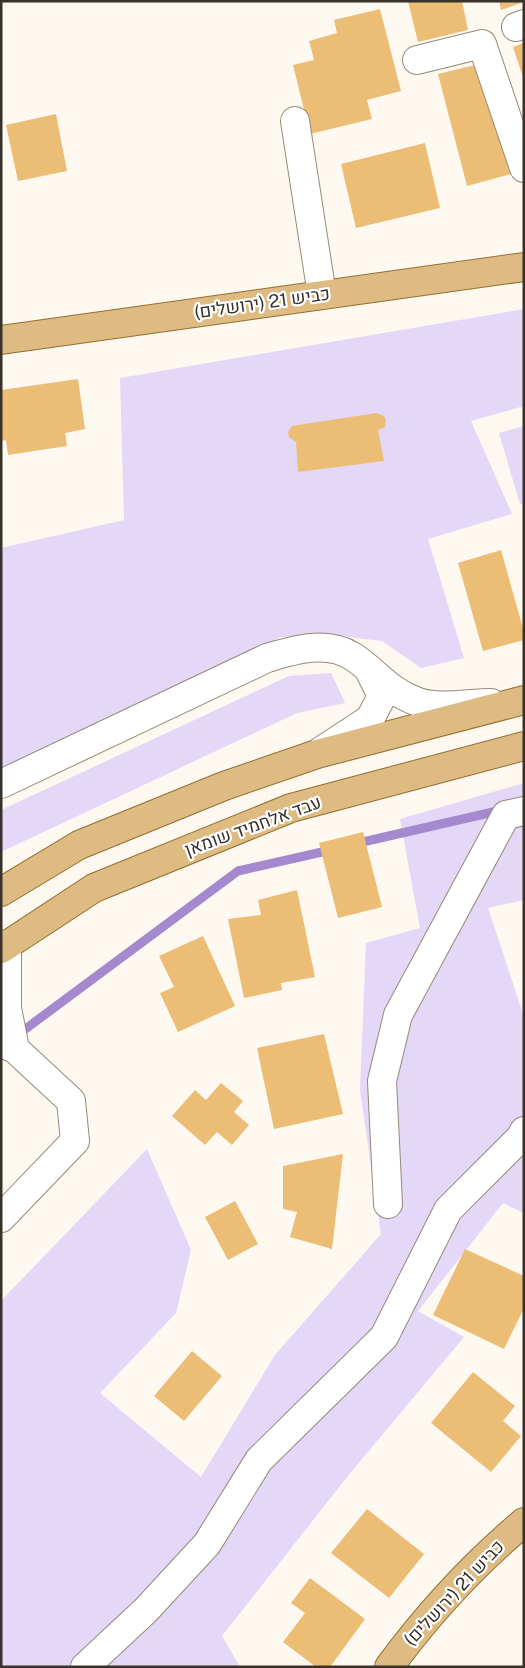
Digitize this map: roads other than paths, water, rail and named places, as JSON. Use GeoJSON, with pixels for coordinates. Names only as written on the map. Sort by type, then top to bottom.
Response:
{"type":"FeatureCollection","features":[{"type":"Feature","properties":{"kind":"main road","name":"כביש 21 (ירושלים)"},"geometry":{"type":"LineString","coordinates":[[1,340],[524,267]]}},
{"type":"Feature","properties":{"kind":"main road"},"geometry":{"type":"LineString","coordinates":[[1,892],[79,845],[224,786],[317,754],[520,701]]}},
{"type":"Feature","properties":{"kind":"main road","name":"עבד אלחמיד שומאן"},"geometry":{"type":"LineString","coordinates":[[4,946],[94,888],[291,808],[524,746]]}},
{"type":"Feature","properties":{"kind":"main road","name":"כביש 21 (ירושלים)"},"geometry":{"type":"LineString","coordinates":[[389,1667],[432,1612],[486,1556],[524,1522]]}},
{"type":"Feature","properties":{"kind":"street"},"geometry":{"type":"LineString","coordinates":[[417,60],[482,44],[524,168]]}},
{"type":"Feature","properties":{"kind":"street"},"geometry":{"type":"LineString","coordinates":[[294,121],[322,294]]}},
{"type":"Feature","properties":{"kind":"street"},"geometry":{"type":"LineString","coordinates":[[1,784],[267,658],[305,647],[328,648],[352,656],[391,689],[419,702],[437,704],[520,701]]}},
{"type":"Feature","properties":{"kind":"street"},"geometry":{"type":"LineString","coordinates":[[317,754],[370,719],[382,696],[370,672]]}},
{"type":"Feature","properties":{"kind":"street"},"geometry":{"type":"LineString","coordinates":[[388,1204],[382,1081],[398,1015],[506,815],[524,811]]}},
{"type":"Feature","properties":{"kind":"street"},"geometry":{"type":"LineString","coordinates":[[1,1218],[75,1141],[71,1101],[8,1046],[4,946]]}},
{"type":"Feature","properties":{"kind":"street"},"geometry":{"type":"LineString","coordinates":[[85,1667],[146,1610],[207,1544],[259,1460],[384,1337],[448,1210],[524,1132]]}},
{"type":"Feature","properties":{"kind":"waterway"},"geometry":{"type":"LineString","coordinates":[[354,844],[502,810]]}},
{"type":"Feature","properties":{"kind":"waterway"},"geometry":{"type":"LineString","coordinates":[[16,1036],[238,871],[331,850]]}}]}
